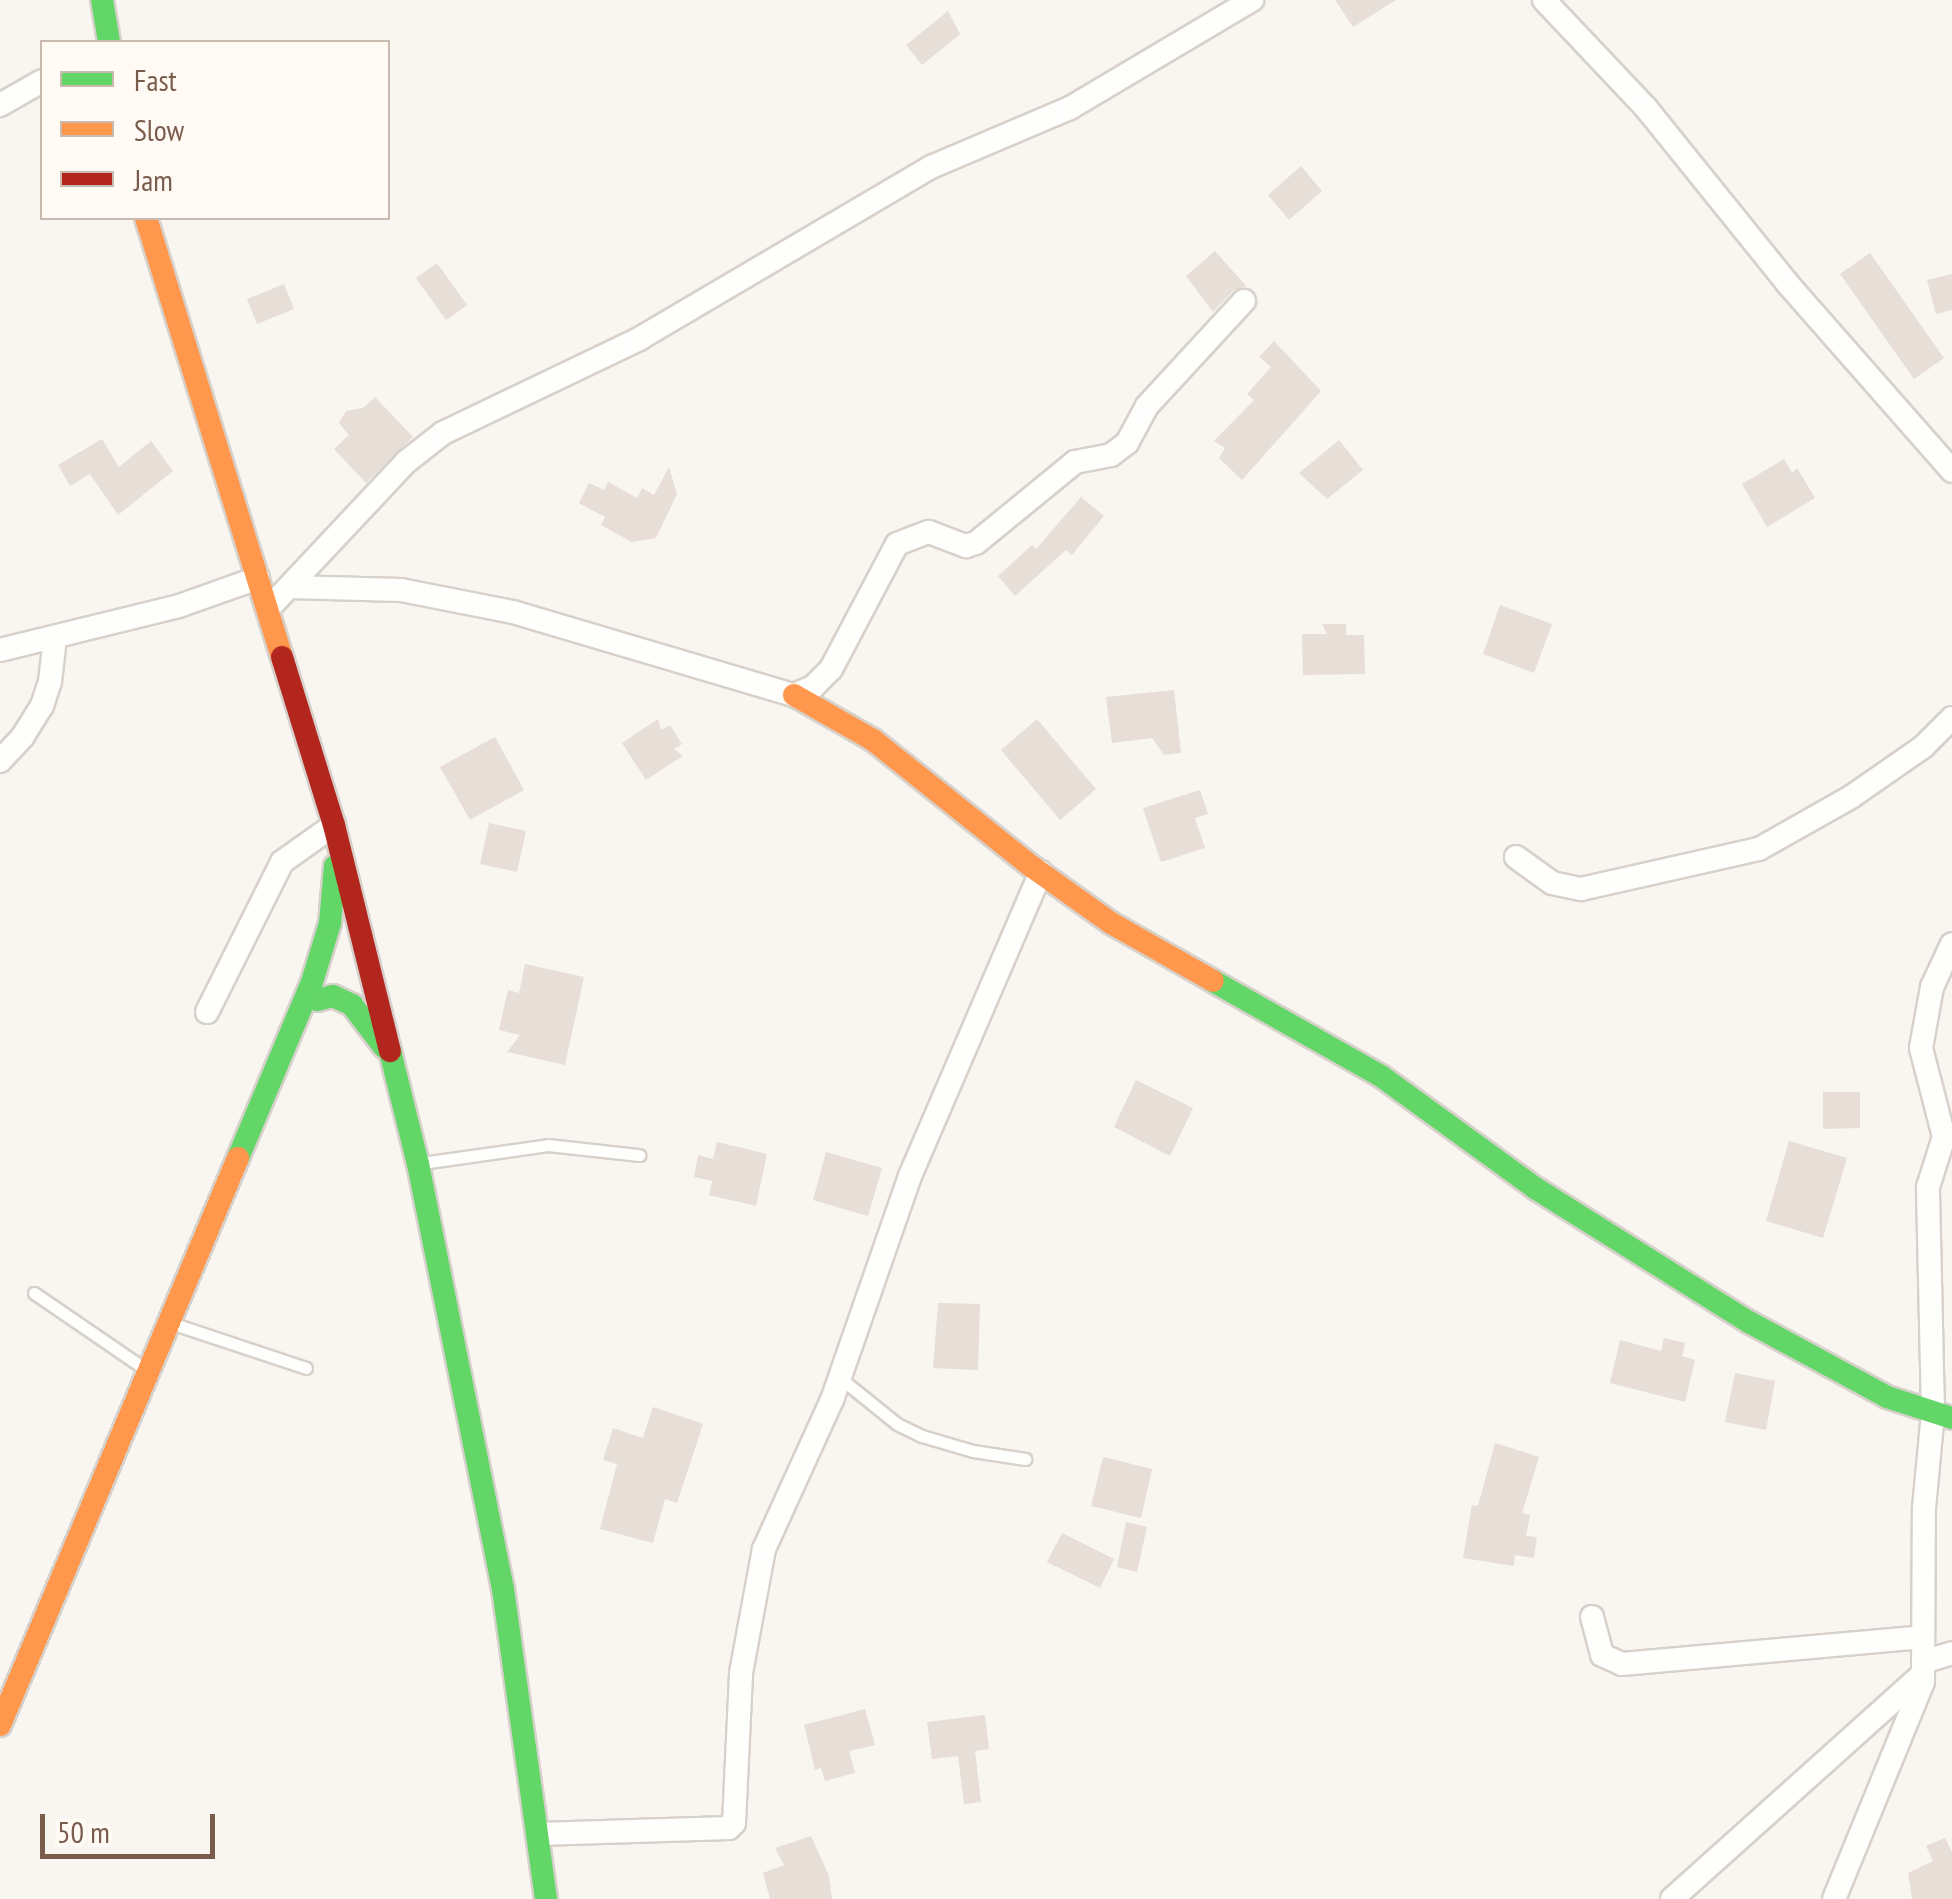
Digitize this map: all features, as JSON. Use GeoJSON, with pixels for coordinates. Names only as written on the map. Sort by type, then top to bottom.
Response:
{"type":"FeatureCollection","features":[{"type":"Feature","properties":{"kind":"main road"},"geometry":{"type":"LineString","coordinates":[[102,0],[109,40]]}},
{"type":"Feature","properties":{"kind":"main road"},"geometry":{"type":"LineString","coordinates":[[147,220],[334,826],[418,1164],[503,1589],[546,1899]]}},
{"type":"Feature","properties":{"kind":"main road"},"geometry":{"type":"LineString","coordinates":[[794,695],[874,740],[1040,872],[1111,923],[1381,1076],[1535,1188],[1748,1322],[1887,1397],[1942,1415]]}},
{"type":"Feature","properties":{"kind":"main road"},"geometry":{"type":"LineString","coordinates":[[0,1726],[293,1031],[330,922],[336,878],[334,826]]}},
{"type":"Feature","properties":{"kind":"main road"},"geometry":{"type":"LineString","coordinates":[[293,1031],[348,956],[359,922]]}},
{"type":"Feature","properties":{"kind":"main road"},"geometry":{"type":"LineString","coordinates":[[317,1000],[333,996],[352,1005],[393,1061]]}},
{"type":"Feature","properties":{"kind":"street"},"geometry":{"type":"LineString","coordinates":[[268,609],[406,462],[443,433],[640,339],[931,167],[1070,108],[1252,0]]}},
{"type":"Feature","properties":{"kind":"street"},"geometry":{"type":"LineString","coordinates":[[1544,0],[1646,108],[1787,282],[1952,471]]}},
{"type":"Feature","properties":{"kind":"street"},"geometry":{"type":"LineString","coordinates":[[0,105],[40,82]]}},
{"type":"Feature","properties":{"kind":"street"},"geometry":{"type":"LineString","coordinates":[[289,587],[400,590],[514,612],[794,695],[813,687],[831,669],[896,544],[914,534],[928,532],[966,546],[976,543],[1075,462],[1111,454],[1127,443],[1148,406],[1244,301]]}},
{"type":"Feature","properties":{"kind":"street"},"geometry":{"type":"LineString","coordinates":[[0,650],[179,606],[258,578]]}},
{"type":"Feature","properties":{"kind":"street"},"geometry":{"type":"LineString","coordinates":[[0,761],[24,736],[42,706],[50,682],[55,638]]}},
{"type":"Feature","properties":{"kind":"street"},"geometry":{"type":"LineString","coordinates":[[1516,857],[1552,883],[1581,888],[1759,849],[1851,797],[1923,747],[1952,718]]}},
{"type":"Feature","properties":{"kind":"street"},"geometry":{"type":"LineString","coordinates":[[207,1012],[282,862],[334,826]]}},
{"type":"Feature","properties":{"kind":"street"},"geometry":{"type":"LineString","coordinates":[[539,1834],[729,1828],[734,1824],[741,1672],[764,1549],[840,1378],[910,1176],[1040,872]]}},
{"type":"Feature","properties":{"kind":"street"},"geometry":{"type":"LineString","coordinates":[[1834,1899],[1923,1668],[1924,1508],[1942,1415],[1928,1187],[1944,1137],[1921,1048],[1932,987],[1952,944]]}},
{"type":"Feature","properties":{"kind":"street"},"geometry":{"type":"LineString","coordinates":[[1592,1616],[1602,1654],[1622,1664],[1923,1638]]}},
{"type":"Feature","properties":{"kind":"street"},"geometry":{"type":"LineString","coordinates":[[1672,1899],[1923,1668],[1952,1653]]}},
{"type":"Feature","properties":{"kind":"lane"},"geometry":{"type":"LineString","coordinates":[[418,1164],[534,1146],[571,1146],[640,1155]]}},
{"type":"Feature","properties":{"kind":"lane"},"geometry":{"type":"LineString","coordinates":[[34,1293],[148,1372]]}},
{"type":"Feature","properties":{"kind":"lane"},"geometry":{"type":"LineString","coordinates":[[170,1322],[306,1368]]}},
{"type":"Feature","properties":{"kind":"lane"},"geometry":{"type":"LineString","coordinates":[[840,1378],[886,1416],[922,1436],[972,1451],[1025,1458]]}},
{"type":"Feature","properties":{"kind":"building"},"geometry":{"type":"Polygon","coordinates":[[[1335,0],[1396,0],[1353,27],[1335,0]]]}},
{"type":"Feature","properties":{"kind":"building"},"geometry":{"type":"Polygon","coordinates":[[[948,11],[960,34],[922,65],[906,45],[948,11]]]}},
{"type":"Feature","properties":{"kind":"building"},"geometry":{"type":"Polygon","coordinates":[[[1301,166],[1322,191],[1289,220],[1268,195],[1301,166]]]}},
{"type":"Feature","properties":{"kind":"building"},"geometry":{"type":"Polygon","coordinates":[[[1215,251],[1246,286],[1234,290],[1213,312],[1186,276],[1215,251]]]}},
{"type":"Feature","properties":{"kind":"building"},"geometry":{"type":"Polygon","coordinates":[[[1870,253],[1944,358],[1914,379],[1840,274],[1870,253]]]}},
{"type":"Feature","properties":{"kind":"building"},"geometry":{"type":"Polygon","coordinates":[[[437,263],[467,305],[446,320],[416,278],[437,263]]]}},
{"type":"Feature","properties":{"kind":"building"},"geometry":{"type":"Polygon","coordinates":[[[1952,274],[1952,310],[1936,314],[1927,280],[1952,274]]]}},
{"type":"Feature","properties":{"kind":"building"},"geometry":{"type":"Polygon","coordinates":[[[284,284],[294,309],[257,324],[247,299],[284,284]]]}},
{"type":"Feature","properties":{"kind":"building"},"geometry":{"type":"Polygon","coordinates":[[[1274,341],[1321,391],[1242,480],[1219,458],[1225,448],[1214,441],[1254,400],[1247,394],[1271,367],[1259,357],[1274,341]]]}},
{"type":"Feature","properties":{"kind":"building"},"geometry":{"type":"Polygon","coordinates":[[[375,397],[413,437],[366,483],[334,449],[349,435],[339,423],[346,411],[363,408],[375,397]]]}},
{"type":"Feature","properties":{"kind":"building"},"geometry":{"type":"Polygon","coordinates":[[[102,439],[119,467],[151,441],[173,471],[118,515],[90,474],[70,486],[58,465],[102,439]]]}},
{"type":"Feature","properties":{"kind":"building"},"geometry":{"type":"Polygon","coordinates":[[[1339,440],[1363,470],[1327,499],[1299,473],[1339,440]]]}},
{"type":"Feature","properties":{"kind":"building"},"geometry":{"type":"Polygon","coordinates":[[[1784,459],[1792,473],[1797,468],[1815,498],[1767,527],[1742,484],[1784,459]]]}},
{"type":"Feature","properties":{"kind":"building"},"geometry":{"type":"Polygon","coordinates":[[[669,467],[677,494],[656,538],[632,542],[601,525],[605,517],[579,503],[589,483],[604,490],[608,482],[637,498],[642,488],[654,495],[669,467]]]}},
{"type":"Feature","properties":{"kind":"building"},"geometry":{"type":"Polygon","coordinates":[[[1081,497],[1104,516],[1072,555],[1066,550],[1015,596],[998,576],[1032,545],[1036,549],[1081,497]]]}},
{"type":"Feature","properties":{"kind":"building"},"geometry":{"type":"Polygon","coordinates":[[[1500,605],[1552,624],[1534,673],[1483,654],[1500,605]]]}},
{"type":"Feature","properties":{"kind":"building"},"geometry":{"type":"Polygon","coordinates":[[[1322,624],[1346,624],[1346,635],[1364,635],[1365,674],[1303,675],[1302,634],[1327,634],[1322,624]]]}},
{"type":"Feature","properties":{"kind":"building"},"geometry":{"type":"Polygon","coordinates":[[[1174,690],[1181,753],[1164,755],[1152,738],[1112,743],[1106,697],[1174,690]]]}},
{"type":"Feature","properties":{"kind":"building"},"geometry":{"type":"Polygon","coordinates":[[[658,719],[661,730],[670,725],[682,744],[674,749],[683,756],[646,780],[622,743],[658,719]]]}},
{"type":"Feature","properties":{"kind":"building"},"geometry":{"type":"Polygon","coordinates":[[[1037,719],[1096,789],[1060,820],[1001,750],[1037,719]]]}},
{"type":"Feature","properties":{"kind":"building"},"geometry":{"type":"Polygon","coordinates":[[[495,737],[524,790],[470,820],[440,767],[495,737]]]}},
{"type":"Feature","properties":{"kind":"building"},"geometry":{"type":"Polygon","coordinates":[[[1200,790],[1208,814],[1195,818],[1205,848],[1161,862],[1143,808],[1200,790]]]}},
{"type":"Feature","properties":{"kind":"building"},"geometry":{"type":"Polygon","coordinates":[[[489,823],[526,831],[517,872],[480,864],[489,823]]]}},
{"type":"Feature","properties":{"kind":"building"},"geometry":{"type":"Polygon","coordinates":[[[525,964],[584,977],[565,1065],[507,1052],[520,1035],[499,1030],[508,990],[519,993],[525,964]]]}},
{"type":"Feature","properties":{"kind":"building"},"geometry":{"type":"Polygon","coordinates":[[[1136,1080],[1193,1108],[1170,1156],[1114,1127],[1136,1080]]]}},
{"type":"Feature","properties":{"kind":"building"},"geometry":{"type":"Polygon","coordinates":[[[1823,1092],[1860,1092],[1860,1128],[1823,1129],[1823,1092]]]}},
{"type":"Feature","properties":{"kind":"building"},"geometry":{"type":"Polygon","coordinates":[[[1789,1141],[1847,1158],[1823,1238],[1766,1221],[1789,1141]]]}},
{"type":"Feature","properties":{"kind":"building"},"geometry":{"type":"Polygon","coordinates":[[[717,1142],[767,1154],[756,1206],[709,1195],[712,1181],[694,1177],[698,1155],[713,1159],[717,1142]]]}},
{"type":"Feature","properties":{"kind":"building"},"geometry":{"type":"Polygon","coordinates":[[[826,1152],[882,1168],[868,1216],[813,1200],[826,1152]]]}},
{"type":"Feature","properties":{"kind":"building"},"geometry":{"type":"Polygon","coordinates":[[[938,1303],[980,1304],[978,1370],[933,1368],[938,1303]]]}},
{"type":"Feature","properties":{"kind":"building"},"geometry":{"type":"Polygon","coordinates":[[[1664,1338],[1685,1343],[1682,1356],[1695,1360],[1685,1402],[1610,1383],[1620,1340],[1661,1351],[1664,1338]]]}},
{"type":"Feature","properties":{"kind":"building"},"geometry":{"type":"Polygon","coordinates":[[[1735,1373],[1775,1381],[1766,1430],[1725,1422],[1735,1373]]]}},
{"type":"Feature","properties":{"kind":"building"},"geometry":{"type":"Polygon","coordinates":[[[653,1407],[703,1424],[677,1503],[665,1499],[653,1543],[600,1529],[617,1464],[603,1460],[613,1428],[643,1438],[653,1407]]]}},
{"type":"Feature","properties":{"kind":"building"},"geometry":{"type":"Polygon","coordinates":[[[1495,1443],[1539,1457],[1522,1513],[1530,1515],[1526,1536],[1537,1537],[1534,1558],[1515,1555],[1514,1566],[1463,1558],[1472,1505],[1478,1506],[1495,1443]]]}},
{"type":"Feature","properties":{"kind":"building"},"geometry":{"type":"Polygon","coordinates":[[[1103,1457],[1152,1469],[1141,1518],[1091,1506],[1103,1457]]]}},
{"type":"Feature","properties":{"kind":"building"},"geometry":{"type":"Polygon","coordinates":[[[1126,1522],[1147,1527],[1137,1572],[1117,1567],[1126,1522]]]}},
{"type":"Feature","properties":{"kind":"building"},"geometry":{"type":"Polygon","coordinates":[[[1062,1533],[1114,1559],[1100,1588],[1047,1562],[1062,1533]]]}},
{"type":"Feature","properties":{"kind":"building"},"geometry":{"type":"Polygon","coordinates":[[[865,1709],[875,1745],[849,1751],[855,1773],[825,1781],[821,1768],[815,1770],[804,1725],[865,1709]]]}},
{"type":"Feature","properties":{"kind":"building"},"geometry":{"type":"Polygon","coordinates":[[[985,1715],[989,1749],[975,1751],[981,1802],[964,1804],[958,1756],[932,1759],[927,1722],[985,1715]]]}},
{"type":"Feature","properties":{"kind":"building"},"geometry":{"type":"Polygon","coordinates":[[[811,1836],[829,1876],[832,1899],[770,1899],[763,1873],[784,1865],[775,1848],[811,1836]]]}},
{"type":"Feature","properties":{"kind":"building"},"geometry":{"type":"Polygon","coordinates":[[[1945,1838],[1952,1852],[1952,1899],[1912,1899],[1908,1873],[1933,1861],[1926,1846],[1945,1838]]]}},
{"type":"Feature","properties":{"kind":"traffic: fast"},"geometry":{"type":"LineString","coordinates":[[102,0],[109,40]]}},
{"type":"Feature","properties":{"kind":"traffic: fast"},"geometry":{"type":"LineString","coordinates":[[238,1158],[312,982],[330,923],[335,866]]}},
{"type":"Feature","properties":{"kind":"traffic: fast"},"geometry":{"type":"LineString","coordinates":[[1213,981],[1381,1076],[1535,1188],[1749,1322],[1887,1397],[1952,1418]]}},
{"type":"Feature","properties":{"kind":"traffic: fast"},"geometry":{"type":"LineString","coordinates":[[317,1000],[333,996],[352,1005],[384,1047]]}},
{"type":"Feature","properties":{"kind":"traffic: fast"},"geometry":{"type":"LineString","coordinates":[[390,1051],[418,1164],[503,1589],[546,1899]]}},
{"type":"Feature","properties":{"kind":"traffic: slow"},"geometry":{"type":"LineString","coordinates":[[147,220],[282,657]]}},
{"type":"Feature","properties":{"kind":"traffic: slow"},"geometry":{"type":"LineString","coordinates":[[794,695],[873,740],[1031,866],[1111,923],[1213,981]]}},
{"type":"Feature","properties":{"kind":"traffic: slow"},"geometry":{"type":"LineString","coordinates":[[0,1725],[238,1158]]}},
{"type":"Feature","properties":{"kind":"traffic: jam"},"geometry":{"type":"LineString","coordinates":[[282,657],[334,825],[390,1051]]}}]}
